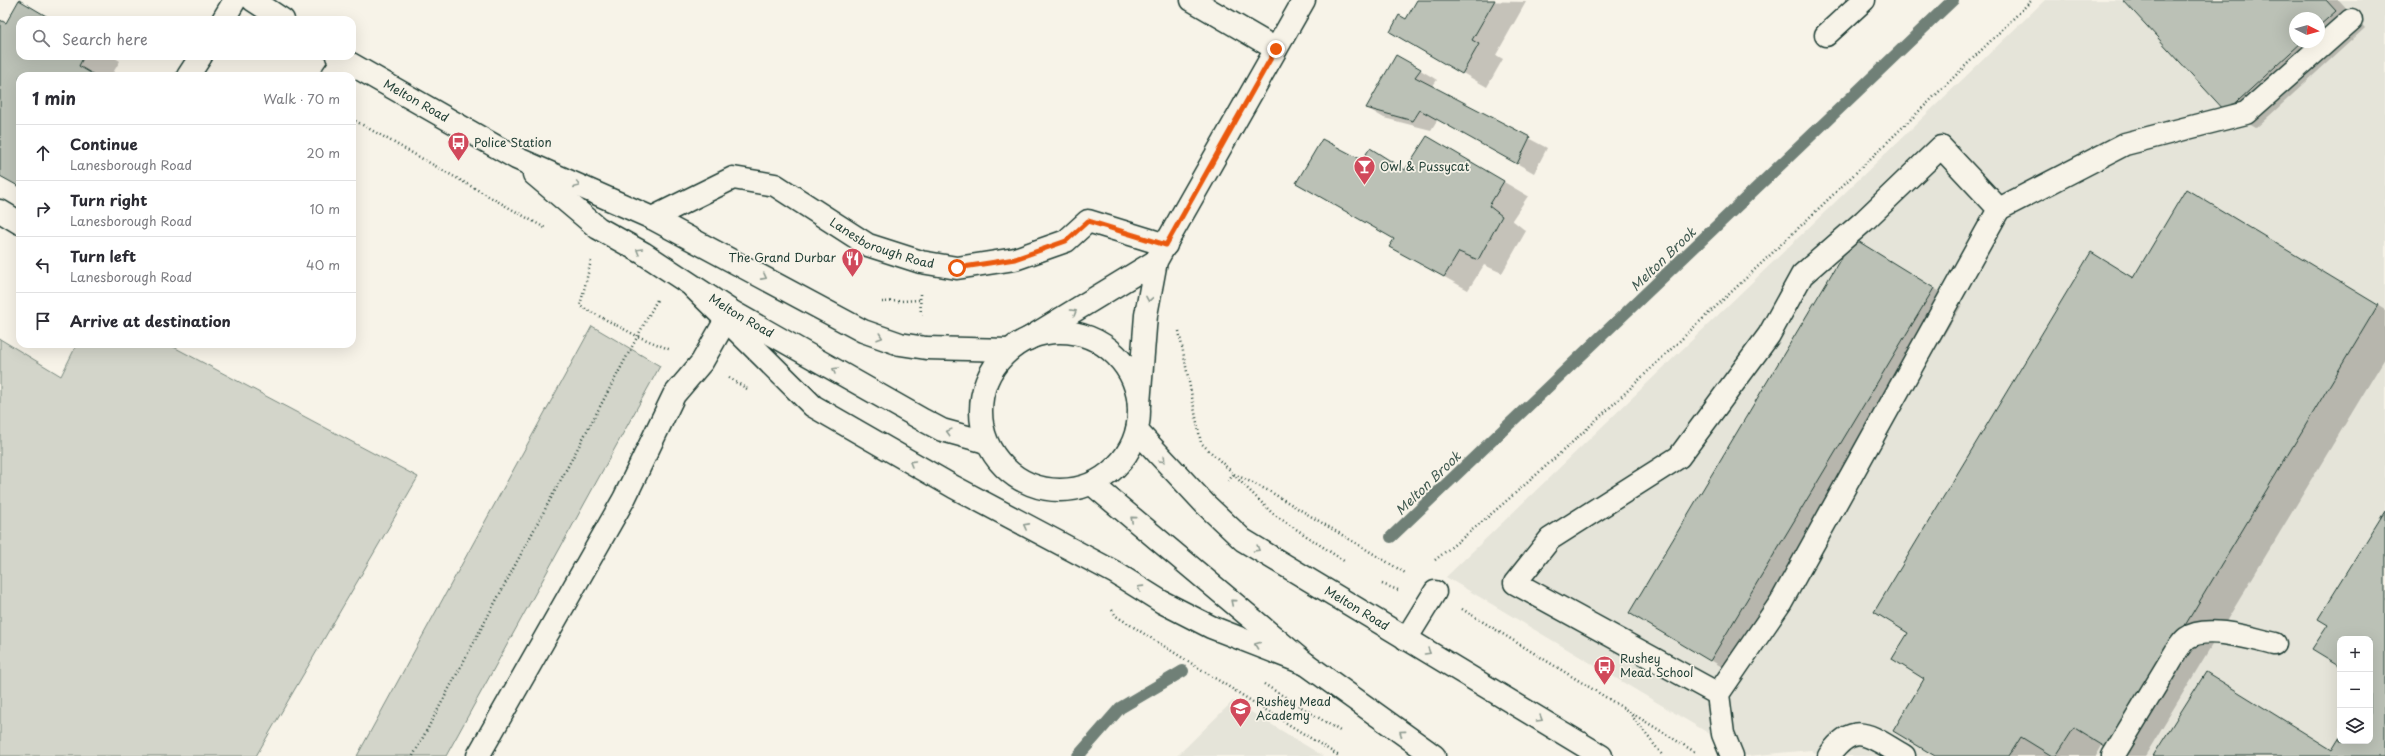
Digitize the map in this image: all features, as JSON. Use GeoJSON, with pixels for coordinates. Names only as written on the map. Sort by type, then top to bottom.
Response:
{"type":"FeatureCollection","features":[{"type":"Feature","properties":{"kind":"main road"},"geometry":{"type":"LineString","coordinates":[[225,16],[235,0]]}},
{"type":"Feature","properties":{"kind":"main road"},"geometry":{"type":"LineString","coordinates":[[253,0],[277,16]]}},
{"type":"Feature","properties":{"kind":"main road"},"geometry":{"type":"LineString","coordinates":[[1192,0],[1276,49]]}},
{"type":"Feature","properties":{"kind":"main road"},"geometry":{"type":"LineString","coordinates":[[1161,253],[1009,350],[993,369],[983,389],[981,418],[986,442],[1000,463],[1025,482],[1042,489],[1068,490],[1092,484],[1119,462],[1127,453],[1136,431],[1146,314],[1161,253],[1304,0]]}},
{"type":"Feature","properties":{"kind":"main road"},"geometry":{"type":"LineString","coordinates":[[1826,36],[1864,0]]}},
{"type":"Feature","properties":{"kind":"main road"},"geometry":{"type":"LineString","coordinates":[[1732,756],[1723,734],[1718,694],[1782,602],[1999,209],[2125,144],[2246,113],[2351,20]]}},
{"type":"Feature","properties":{"kind":"main road"},"geometry":{"type":"LineString","coordinates":[[190,72],[198,60]]}},
{"type":"Feature","properties":{"kind":"main road","name":"Melton Road"},"geometry":{"type":"LineString","coordinates":[[337,64],[352,72]]}},
{"type":"Feature","properties":{"kind":"main road","name":"Melton Road"},"geometry":{"type":"LineString","coordinates":[[356,74],[516,158],[652,218],[863,331],[900,344],[926,348],[1009,350]]}},
{"type":"Feature","properties":{"kind":"main road"},"geometry":{"type":"LineString","coordinates":[[1718,694],[1515,583],[1550,539],[1678,457],[1769,336],[1802,275],[1864,221],[1941,147],[1999,209]]}},
{"type":"Feature","properties":{"kind":"main road","name":"Melton Road"},"geometry":{"type":"LineString","coordinates":[[516,158],[598,228],[672,271],[729,316],[942,430],[986,442]]}},
{"type":"Feature","properties":{"kind":"main road","name":"Lanesborough Road"},"geometry":{"type":"LineString","coordinates":[[652,218],[733,178],[775,185],[868,245],[921,262],[957,268],[1015,259],[1066,241],[1088,221],[1161,253]]}},
{"type":"Feature","properties":{"kind":"main road"},"geometry":{"type":"LineString","coordinates":[[0,211],[16,221]]}},
{"type":"Feature","properties":{"kind":"main road"},"geometry":{"type":"LineString","coordinates":[[478,756],[624,499],[674,396],[702,362],[729,316],[813,406],[954,487],[1114,572],[1162,602],[1211,627],[1306,664]]}},
{"type":"Feature","properties":{"kind":"main road"},"geometry":{"type":"LineString","coordinates":[[1028,339],[1050,332],[1065,333],[1094,340],[1116,356],[1131,378],[1139,404]]}},
{"type":"Feature","properties":{"kind":"main road","name":"Melton Road"},"geometry":{"type":"LineString","coordinates":[[1136,431],[1205,504],[1243,540],[1601,756]]}},
{"type":"Feature","properties":{"kind":"main road"},"geometry":{"type":"LineString","coordinates":[[1092,484],[1306,664],[1434,756]]}},
{"type":"Feature","properties":{"kind":"main road"},"geometry":{"type":"LineString","coordinates":[[1406,639],[1432,597]]}},
{"type":"Feature","properties":{"kind":"main road"},"geometry":{"type":"LineString","coordinates":[[2114,756],[2177,650],[2187,638],[2204,632],[2241,636],[2275,644]]}},
{"type":"Feature","properties":{"kind":"main road"},"geometry":{"type":"LineString","coordinates":[[1829,756],[1838,743],[1851,734],[1861,733],[1904,756]]}},
{"type":"Feature","properties":{"kind":"path"},"geometry":{"type":"LineString","coordinates":[[1431,563],[1473,530],[1591,425],[1862,168],[2032,0]]}},
{"type":"Feature","properties":{"kind":"path"},"geometry":{"type":"LineString","coordinates":[[356,121],[551,231]]}},
{"type":"Feature","properties":{"kind":"path"},"geometry":{"type":"LineString","coordinates":[[413,756],[672,271]]}},
{"type":"Feature","properties":{"kind":"path"},"geometry":{"type":"LineString","coordinates":[[1350,565],[1272,513],[1234,474],[1269,491],[1432,597],[1462,609]]}},
{"type":"Feature","properties":{"kind":"path"},"geometry":{"type":"LineString","coordinates":[[1376,582],[1432,597],[1462,609],[1702,756]]}},
{"type":"Feature","properties":{"kind":"path"},"geometry":{"type":"LineString","coordinates":[[1108,604],[1116,616],[1338,756]]}},
{"type":"Feature","properties":{"kind":"path"},"geometry":{"type":"LineString","coordinates":[[1628,710],[1663,756]]}},
{"type":"Feature","properties":{"kind":"shaded area"},"geometry":{"type":"Polygon","coordinates":[[[2045,0],[2385,0],[2385,756],[1820,756],[1811,750],[1747,756],[1446,577],[2045,0]]]}},
{"type":"Feature","properties":{"kind":"shaded area"},"geometry":{"type":"Polygon","coordinates":[[[592,326],[660,366],[446,756],[357,756],[592,326]]]}},
{"type":"Feature","properties":{"kind":"shaded area"},"geometry":{"type":"Polygon","coordinates":[[[0,339],[61,376],[75,348],[176,348],[418,477],[256,756],[0,756],[0,339]]]}},
{"type":"Feature","properties":{"kind":"shaded area","name":"Rushey Mead Academy"},"geometry":{"type":"Polygon","coordinates":[[[1233,701],[1323,756],[1177,756],[1233,701]]]}},
{"type":"Feature","properties":{"kind":"building"},"geometry":{"type":"Polygon","coordinates":[[[19,0],[46,16],[16,16],[16,60],[82,60],[79,66],[89,72],[16,72],[16,185],[0,176],[0,20],[6,23],[19,0]]]}},
{"type":"Feature","properties":{"kind":"building"},"geometry":{"type":"Polygon","coordinates":[[[1417,0],[1495,0],[1472,40],[1479,44],[1462,74],[1390,32],[1399,15],[1406,19],[1417,0]]]}},
{"type":"Feature","properties":{"kind":"building"},"geometry":{"type":"Polygon","coordinates":[[[2123,0],[2326,0],[2336,11],[2325,21],[2325,12],[2289,12],[2289,48],[2295,48],[2226,112],[2123,0]]]}},
{"type":"Feature","properties":{"kind":"building"},"geometry":{"type":"Polygon","coordinates":[[[1396,55],[1421,69],[1415,77],[1530,137],[1517,164],[1420,110],[1413,121],[1366,108],[1396,55]]]}},
{"type":"Feature","properties":{"kind":"building"},"geometry":{"type":"Polygon","coordinates":[[[1427,136],[1504,181],[1489,206],[1502,216],[1478,260],[1459,252],[1444,277],[1389,247],[1394,239],[1296,183],[1322,139],[1362,160],[1370,148],[1405,170],[1427,136]]]}},
{"type":"Feature","properties":{"kind":"building"},"geometry":{"type":"Polygon","coordinates":[[[2186,189],[2378,305],[2110,750],[2074,728],[2056,756],[2052,756],[2021,737],[2009,756],[1935,756],[1893,731],[1924,679],[1892,659],[1908,633],[1874,612],[2091,252],[2133,278],[2186,189]]]}},
{"type":"Feature","properties":{"kind":"building"},"geometry":{"type":"Polygon","coordinates":[[[1853,238],[1934,288],[1710,661],[1629,613],[1853,238]]]}},
{"type":"Feature","properties":{"kind":"building"},"geometry":{"type":"Polygon","coordinates":[[[2385,511],[2385,756],[2153,756],[2206,672],[2332,750],[2337,742],[2337,744],[2373,744],[2373,636],[2337,636],[2337,664],[2312,649],[2328,625],[2318,619],[2385,511]]]}},
{"type":"Feature","properties":{"kind":"waterway","name":"Melton Brook"},"geometry":{"type":"LineString","coordinates":[[1391,537],[1953,0]]}},
{"type":"Feature","properties":{"kind":"waterway","name":"Melton Brook"},"geometry":{"type":"LineString","coordinates":[[1078,756],[1120,708],[1183,671]]}},
{"type":"Feature","properties":{"kind":"place","name":"Police Station"},"geometry":{"type":"Point","coordinates":[459,162]}},
{"type":"Feature","properties":{"kind":"place","name":"Owl & Pussycat"},"geometry":{"type":"Point","coordinates":[1364,186]}},
{"type":"Feature","properties":{"kind":"place","name":"The Grand Durbar"},"geometry":{"type":"Point","coordinates":[852,278]}},
{"type":"Feature","properties":{"kind":"place","name":"Rushey Mead School"},"geometry":{"type":"Point","coordinates":[1605,686]}},
{"type":"Feature","properties":{"kind":"place","name":"Rushey Mead Academy"},"geometry":{"type":"Point","coordinates":[1241,728]}},
{"type":"Feature","properties":{"kind":"route"},"geometry":{"type":"LineString","coordinates":[[957,268],[1015,259],[1066,241],[1088,221],[1166,245],[1276,49]]}}]}
